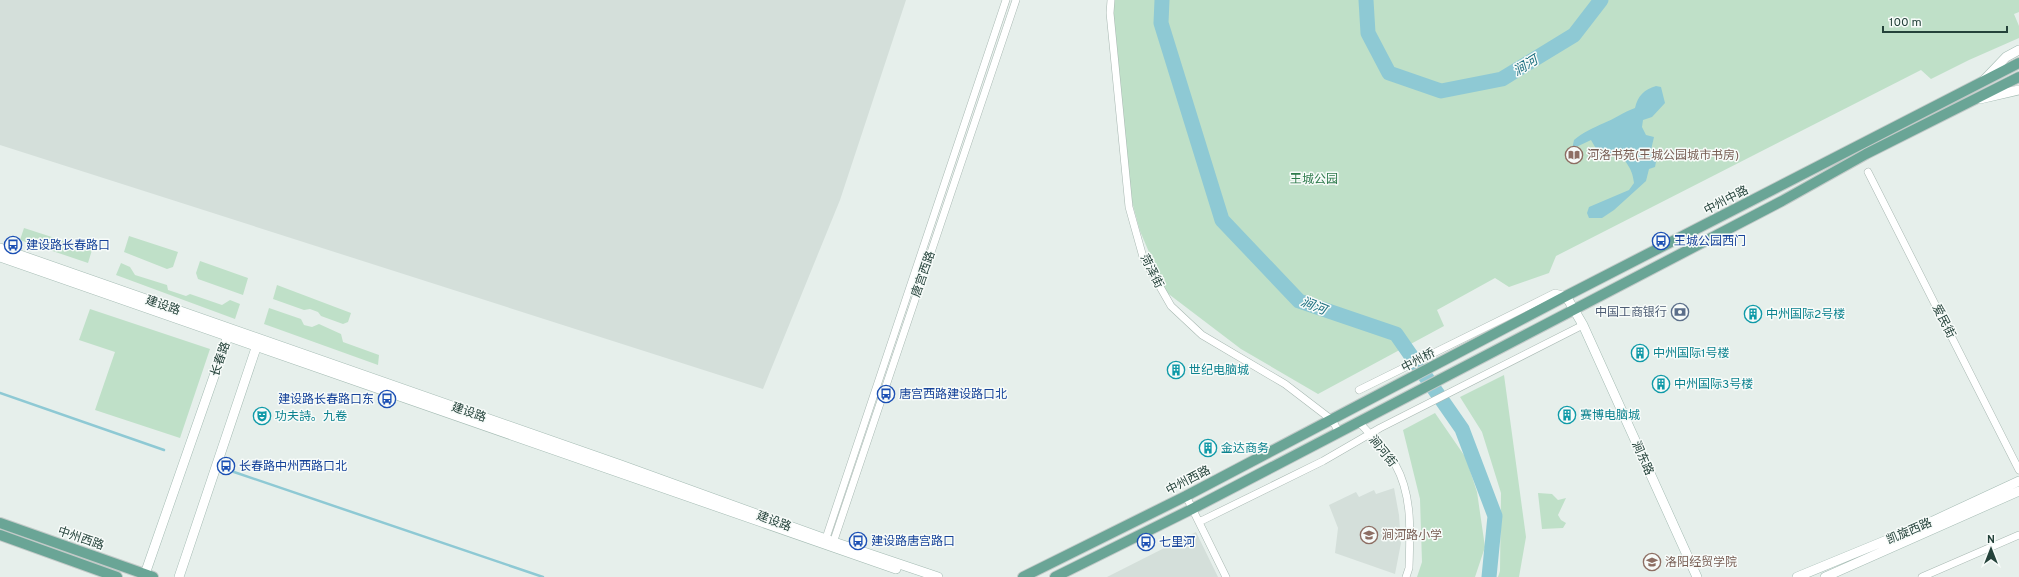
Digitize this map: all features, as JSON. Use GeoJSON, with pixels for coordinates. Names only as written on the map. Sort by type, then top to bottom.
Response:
{"type":"FeatureCollection","features":[{"type":"Feature","properties":{"kind":"main road","name":"中州中路"},"geometry":{"type":"LineString","coordinates":[[1480,335],[1564,297],[2019,63]]}},
{"type":"Feature","properties":{"kind":"main road"},"geometry":{"type":"LineString","coordinates":[[1055,577],[1192,509],[1782,201],[1866,154],[2019,77]]}},
{"type":"Feature","properties":{"kind":"main road","name":"中州桥"},"geometry":{"type":"LineString","coordinates":[[1364,402],[1480,335]]}},
{"type":"Feature","properties":{"kind":"main road","name":"中州西路"},"geometry":{"type":"LineString","coordinates":[[1023,577],[1186,496],[1364,402]]}},
{"type":"Feature","properties":{"kind":"main road","name":"中州西路"},"geometry":{"type":"LineString","coordinates":[[0,523],[148,576]]}},
{"type":"Feature","properties":{"kind":"main road","name":"中州西路"},"geometry":{"type":"LineString","coordinates":[[0,535],[117,577]]}},
{"type":"Feature","properties":{"kind":"street","name":"唐宫西路"},"geometry":{"type":"LineString","coordinates":[[828,544],[1006,0]]}},
{"type":"Feature","properties":{"kind":"street","name":"唐宫西路"},"geometry":{"type":"LineString","coordinates":[[828,544],[1016,0]]}},
{"type":"Feature","properties":{"kind":"street","name":"菏泽街"},"geometry":{"type":"LineString","coordinates":[[1111,0],[1110,13],[1129,207],[1143,257],[1171,306],[1202,335],[1285,384],[1332,420],[1339,432]]}},
{"type":"Feature","properties":{"kind":"street","name":"中州中路"},"geometry":{"type":"LineString","coordinates":[[1981,83],[2006,56],[2019,50]]}},
{"type":"Feature","properties":{"kind":"street"},"geometry":{"type":"LineString","coordinates":[[1972,101],[2019,90]]}},
{"type":"Feature","properties":{"kind":"street","name":"爱民街"},"geometry":{"type":"LineString","coordinates":[[1868,172],[2019,470]]}},
{"type":"Feature","properties":{"kind":"street","name":"建设路"},"geometry":{"type":"LineString","coordinates":[[0,248],[246,333],[918,577]]}},
{"type":"Feature","properties":{"kind":"street","name":"建设路"},"geometry":{"type":"LineString","coordinates":[[0,257],[828,544],[938,577]]}},
{"type":"Feature","properties":{"kind":"street","name":"涧东路"},"geometry":{"type":"LineString","coordinates":[[1564,297],[1580,326],[1697,577]]}},
{"type":"Feature","properties":{"kind":"street"},"geometry":{"type":"LineString","coordinates":[[1199,522],[1323,461],[1380,428],[1580,326]]}},
{"type":"Feature","properties":{"kind":"street","name":"涧东路"},"geometry":{"type":"LineString","coordinates":[[1580,326],[1692,577]]}},
{"type":"Feature","properties":{"kind":"street","name":"长春路"},"geometry":{"type":"LineString","coordinates":[[148,576],[228,336],[246,333],[257,345]]}},
{"type":"Feature","properties":{"kind":"street"},"geometry":{"type":"LineString","coordinates":[[1359,390],[1480,335]]}},
{"type":"Feature","properties":{"kind":"street"},"geometry":{"type":"LineString","coordinates":[[179,577],[257,345]]}},
{"type":"Feature","properties":{"kind":"street","name":"涧河街"},"geometry":{"type":"LineString","coordinates":[[1359,422],[1394,463],[1404,485],[1410,510],[1409,568],[1406,577]]}},
{"type":"Feature","properties":{"kind":"street","name":"凯旋西路"},"geometry":{"type":"LineString","coordinates":[[1797,577],[1934,521],[2019,481]]}},
{"type":"Feature","properties":{"kind":"street","name":"凯旋西路"},"geometry":{"type":"LineString","coordinates":[[1825,577],[2019,491]]}},
{"type":"Feature","properties":{"kind":"street"},"geometry":{"type":"LineString","coordinates":[[1186,496],[1226,577]]}},
{"type":"Feature","properties":{"kind":"street"},"geometry":{"type":"LineString","coordinates":[[1922,577],[2019,535]]}},
{"type":"Feature","properties":{"kind":"shaded area"},"geometry":{"type":"Polygon","coordinates":[[[0,0],[906,0],[840,200],[763,389],[0,145],[0,0]]]}},
{"type":"Feature","properties":{"kind":"shaded area","name":"涧河路小学"},"geometry":{"type":"Polygon","coordinates":[[[1394,488],[1399,515],[1401,543],[1395,574],[1335,553],[1338,528],[1329,505],[1356,492],[1359,497],[1374,490],[1376,494],[1394,488]]]}},
{"type":"Feature","properties":{"kind":"shaded area"},"geometry":{"type":"Polygon","coordinates":[[[1196,532],[1218,577],[1107,577],[1196,532]]]}},
{"type":"Feature","properties":{"kind":"green space","name":"王城公园"},"geometry":{"type":"Polygon","coordinates":[[[1112,0],[2019,0],[2019,12],[2014,14],[2019,26],[2019,38],[1931,79],[1921,70],[1556,256],[1549,273],[1509,287],[1495,278],[1437,310],[1444,326],[1318,394],[1241,349],[1166,292],[1140,231],[1126,180],[1112,0]]]}},
{"type":"Feature","properties":{"kind":"green space"},"geometry":{"type":"Polygon","coordinates":[[[24,228],[92,250],[88,263],[20,240],[24,228]]]}},
{"type":"Feature","properties":{"kind":"green space"},"geometry":{"type":"Polygon","coordinates":[[[129,236],[178,252],[173,267],[167,269],[124,252],[129,236]]]}},
{"type":"Feature","properties":{"kind":"green space"},"geometry":{"type":"Polygon","coordinates":[[[200,261],[248,278],[243,295],[198,279],[196,273],[200,261]]]}},
{"type":"Feature","properties":{"kind":"green space"},"geometry":{"type":"Polygon","coordinates":[[[121,263],[130,267],[135,275],[167,285],[168,290],[186,296],[190,294],[222,305],[230,300],[240,304],[235,319],[116,275],[121,263]]]}},
{"type":"Feature","properties":{"kind":"green space"},"geometry":{"type":"Polygon","coordinates":[[[277,285],[351,313],[348,322],[343,324],[321,316],[318,312],[310,309],[304,310],[273,299],[277,285]]]}},
{"type":"Feature","properties":{"kind":"green space"},"geometry":{"type":"Polygon","coordinates":[[[269,308],[301,319],[304,325],[312,327],[319,324],[341,334],[343,342],[379,355],[378,365],[264,324],[269,308]]]}},
{"type":"Feature","properties":{"kind":"green space"},"geometry":{"type":"Polygon","coordinates":[[[90,309],[210,349],[180,438],[95,410],[115,352],[79,340],[90,309]]]}},
{"type":"Feature","properties":{"kind":"green space"},"geometry":{"type":"Polygon","coordinates":[[[1504,375],[1526,537],[1519,577],[1498,577],[1500,571],[1501,493],[1482,432],[1460,397],[1504,375]]]}},
{"type":"Feature","properties":{"kind":"green space"},"geometry":{"type":"Polygon","coordinates":[[[1435,413],[1466,458],[1477,492],[1485,547],[1475,577],[1417,577],[1422,562],[1420,499],[1403,430],[1435,413]]]}},
{"type":"Feature","properties":{"kind":"green space"},"geometry":{"type":"Polygon","coordinates":[[[1538,493],[1552,494],[1558,500],[1566,498],[1558,515],[1561,520],[1566,523],[1563,528],[1542,529],[1538,493]]]}},
{"type":"Feature","properties":{"kind":"water"},"geometry":{"type":"Polygon","coordinates":[[[1656,86],[1661,87],[1665,103],[1652,117],[1643,120],[1642,127],[1646,135],[1654,137],[1651,150],[1656,162],[1655,167],[1649,169],[1646,181],[1614,210],[1602,218],[1589,218],[1587,213],[1589,207],[1629,190],[1634,183],[1632,172],[1621,156],[1602,159],[1591,140],[1572,149],[1574,140],[1588,130],[1635,108],[1640,96],[1648,89],[1656,86]]]}},
{"type":"Feature","properties":{"kind":"waterway","name":"涧河"},"geometry":{"type":"LineString","coordinates":[[1162,0],[1161,23],[1222,220],[1299,301],[1396,334],[1462,429],[1495,516],[1489,577]]}},
{"type":"Feature","properties":{"kind":"waterway","name":"涧河"},"geometry":{"type":"LineString","coordinates":[[1366,0],[1368,33],[1389,73],[1441,91],[1502,79],[1574,35],[1601,0]]}},
{"type":"Feature","properties":{"kind":"waterway"},"geometry":{"type":"LineString","coordinates":[[0,393],[164,450]]}},
{"type":"Feature","properties":{"kind":"waterway"},"geometry":{"type":"LineString","coordinates":[[234,472],[543,577]]}},
{"type":"Feature","properties":{"kind":"place","name":"河洛书苑(王城公园城市书房)"},"geometry":{"type":"Point","coordinates":[1574,155]}},
{"type":"Feature","properties":{"kind":"place","name":"王城公园西门"},"geometry":{"type":"Point","coordinates":[1661,241]}},
{"type":"Feature","properties":{"kind":"place","name":"建设路长春路口"},"geometry":{"type":"Point","coordinates":[13,245]}},
{"type":"Feature","properties":{"kind":"place","name":"中国工商银行"},"geometry":{"type":"Point","coordinates":[1680,312]}},
{"type":"Feature","properties":{"kind":"place","name":"中州国际2号楼"},"geometry":{"type":"Point","coordinates":[1753,314]}},
{"type":"Feature","properties":{"kind":"place","name":"中州国际1号楼"},"geometry":{"type":"Point","coordinates":[1640,353]}},
{"type":"Feature","properties":{"kind":"place","name":"世纪电脑城"},"geometry":{"type":"Point","coordinates":[1176,370]}},
{"type":"Feature","properties":{"kind":"place","name":"中州国际3号楼"},"geometry":{"type":"Point","coordinates":[1661,384]}},
{"type":"Feature","properties":{"kind":"place","name":"唐宫西路建设路口北"},"geometry":{"type":"Point","coordinates":[886,394]}},
{"type":"Feature","properties":{"kind":"place","name":"建设路长春路口东"},"geometry":{"type":"Point","coordinates":[387,399]}},
{"type":"Feature","properties":{"kind":"place","name":"赛博电脑城"},"geometry":{"type":"Point","coordinates":[1567,415]}},
{"type":"Feature","properties":{"kind":"place","name":"功夫詩。九卷"},"geometry":{"type":"Point","coordinates":[262,416]}},
{"type":"Feature","properties":{"kind":"place","name":"金达商务"},"geometry":{"type":"Point","coordinates":[1208,448]}},
{"type":"Feature","properties":{"kind":"place","name":"长春路中州西路口北"},"geometry":{"type":"Point","coordinates":[226,466]}},
{"type":"Feature","properties":{"kind":"place","name":"涧河路小学"},"geometry":{"type":"Point","coordinates":[1369,535]}},
{"type":"Feature","properties":{"kind":"place","name":"建设路唐宫路口"},"geometry":{"type":"Point","coordinates":[858,541]}},
{"type":"Feature","properties":{"kind":"place","name":"七里河"},"geometry":{"type":"Point","coordinates":[1146,542]}},
{"type":"Feature","properties":{"kind":"place","name":"洛阳经贸学院"},"geometry":{"type":"Point","coordinates":[1652,562]}}]}
